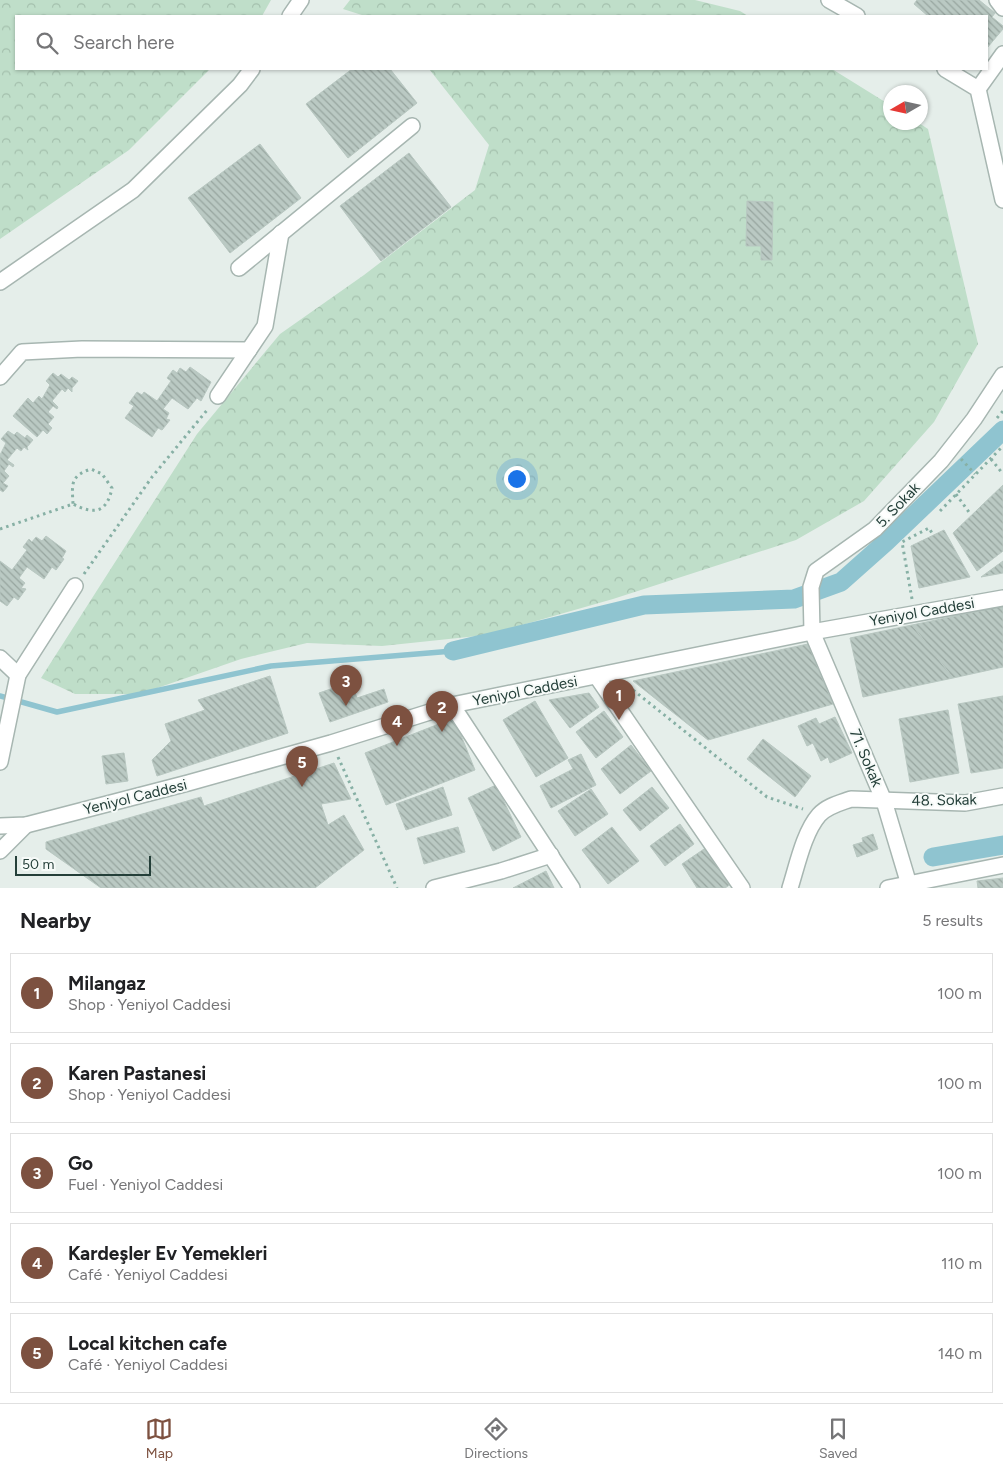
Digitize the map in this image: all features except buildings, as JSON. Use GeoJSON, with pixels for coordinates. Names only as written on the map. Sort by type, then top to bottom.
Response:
{"type":"FeatureCollection","features":[{"type":"Feature","properties":{"kind":"street"},"geometry":{"type":"LineString","coordinates":[[291,15],[301,0]]}},
{"type":"Feature","properties":{"kind":"street"},"geometry":{"type":"LineString","coordinates":[[830,0],[855,15]]}},
{"type":"Feature","properties":{"kind":"street"},"geometry":{"type":"LineString","coordinates":[[997,0],[1003,8]]}},
{"type":"Feature","properties":{"kind":"street"},"geometry":{"type":"LineString","coordinates":[[978,89],[1003,54]]}},
{"type":"Feature","properties":{"kind":"street"},"geometry":{"type":"LineString","coordinates":[[0,282],[133,190],[240,85],[251,70]]}},
{"type":"Feature","properties":{"kind":"street"},"geometry":{"type":"LineString","coordinates":[[947,70],[978,89],[1003,200]]}},
{"type":"Feature","properties":{"kind":"street"},"geometry":{"type":"LineString","coordinates":[[239,268],[412,126]]}},
{"type":"Feature","properties":{"kind":"street"},"geometry":{"type":"LineString","coordinates":[[218,396],[265,326],[281,233]]}},
{"type":"Feature","properties":{"kind":"street"},"geometry":{"type":"LineString","coordinates":[[0,377],[22,352],[82,349],[249,350]]}},
{"type":"Feature","properties":{"kind":"street","name":"5. Sokak"},"geometry":{"type":"LineString","coordinates":[[812,632],[811,586],[816,571],[875,529],[941,461],[974,419],[1003,375]]}},
{"type":"Feature","properties":{"kind":"street"},"geometry":{"type":"LineString","coordinates":[[1,756],[18,675],[75,586]]}},
{"type":"Feature","properties":{"kind":"street","name":"Yeniyol Caddesi"},"geometry":{"type":"LineString","coordinates":[[0,826],[26,825],[188,783],[332,743],[452,705],[812,632],[1003,598]]}},
{"type":"Feature","properties":{"kind":"street","name":"71. Sokak"},"geometry":{"type":"LineString","coordinates":[[812,632],[884,801],[909,887]]}},
{"type":"Feature","properties":{"kind":"street"},"geometry":{"type":"LineString","coordinates":[[0,658],[18,675]]}},
{"type":"Feature","properties":{"kind":"street"},"geometry":{"type":"LineString","coordinates":[[605,675],[742,888]]}},
{"type":"Feature","properties":{"kind":"street"},"geometry":{"type":"LineString","coordinates":[[452,705],[572,888]]}},
{"type":"Feature","properties":{"kind":"street","name":"48. Sokak"},"geometry":{"type":"LineString","coordinates":[[819,815],[833,805],[850,799],[966,803],[1003,796]]}},
{"type":"Feature","properties":{"kind":"street"},"geometry":{"type":"LineString","coordinates":[[790,888],[803,846],[819,815]]}},
{"type":"Feature","properties":{"kind":"street"},"geometry":{"type":"LineString","coordinates":[[0,851],[26,825]]}},
{"type":"Feature","properties":{"kind":"street"},"geometry":{"type":"LineString","coordinates":[[434,888],[501,871],[551,855]]}},
{"type":"Feature","properties":{"kind":"street"},"geometry":{"type":"LineString","coordinates":[[888,888],[909,887],[1003,865]]}},
{"type":"Feature","properties":{"kind":"path"},"geometry":{"type":"LineString","coordinates":[[75,586],[152,477],[218,396]]}},
{"type":"Feature","properties":{"kind":"path"},"geometry":{"type":"LineString","coordinates":[[940,511],[1003,446]]}},
{"type":"Feature","properties":{"kind":"path"},"geometry":{"type":"LineString","coordinates":[[959,457],[975,474]]}},
{"type":"Feature","properties":{"kind":"path"},"geometry":{"type":"LineString","coordinates":[[991,458],[1003,474]]}},
{"type":"Feature","properties":{"kind":"path"},"geometry":{"type":"LineString","coordinates":[[0,529],[73,504],[87,511],[100,509],[109,501],[112,488],[102,474],[92,469],[79,473],[72,483],[73,504]]}},
{"type":"Feature","properties":{"kind":"path"},"geometry":{"type":"LineString","coordinates":[[956,494],[971,515]]}},
{"type":"Feature","properties":{"kind":"path"},"geometry":{"type":"LineString","coordinates":[[912,600],[902,542],[929,528],[933,535]]}},
{"type":"Feature","properties":{"kind":"path"},"geometry":{"type":"LineString","coordinates":[[605,675],[767,796],[819,815]]}},
{"type":"Feature","properties":{"kind":"path"},"geometry":{"type":"LineString","coordinates":[[332,743],[397,888]]}},
{"type":"Feature","properties":{"kind":"green space"},"geometry":{"type":"Polygon","coordinates":[[[0,0],[271,0],[263,15],[15,15],[15,70],[209,70],[129,150],[0,239],[0,0]]]}},
{"type":"Feature","properties":{"kind":"green space"},"geometry":{"type":"Polygon","coordinates":[[[350,0],[695,0],[740,11],[746,15],[362,15],[343,9],[350,0]]]}},
{"type":"Feature","properties":{"kind":"green space"},"geometry":{"type":"Polygon","coordinates":[[[430,70],[834,70],[883,101],[883,130],[928,129],[978,344],[934,422],[864,501],[796,540],[613,599],[487,635],[382,646],[307,643],[241,659],[140,694],[75,694],[41,678],[197,434],[280,334],[364,275],[475,190],[489,145],[430,70]]]}},
{"type":"Feature","properties":{"kind":"waterway"},"geometry":{"type":"LineString","coordinates":[[453,651],[644,605],[794,599],[841,582],[886,542],[1003,430]]}},
{"type":"Feature","properties":{"kind":"waterway"},"geometry":{"type":"LineString","coordinates":[[0,696],[57,712],[271,666],[453,651]]}},
{"type":"Feature","properties":{"kind":"waterway"},"geometry":{"type":"LineString","coordinates":[[933,857],[1003,845]]}},
{"type":"Feature","properties":{"kind":"place","name":"Go"},"geometry":{"type":"Point","coordinates":[346,706]}},
{"type":"Feature","properties":{"kind":"place","name":"Milangaz"},"geometry":{"type":"Point","coordinates":[619,720]}},
{"type":"Feature","properties":{"kind":"place","name":"Karen Pastanesi"},"geometry":{"type":"Point","coordinates":[442,732]}},
{"type":"Feature","properties":{"kind":"place","name":"Kardeşler Ev Yemekleri"},"geometry":{"type":"Point","coordinates":[397,746]}},
{"type":"Feature","properties":{"kind":"place","name":"Local kitchen cafe"},"geometry":{"type":"Point","coordinates":[302,787]}}]}
